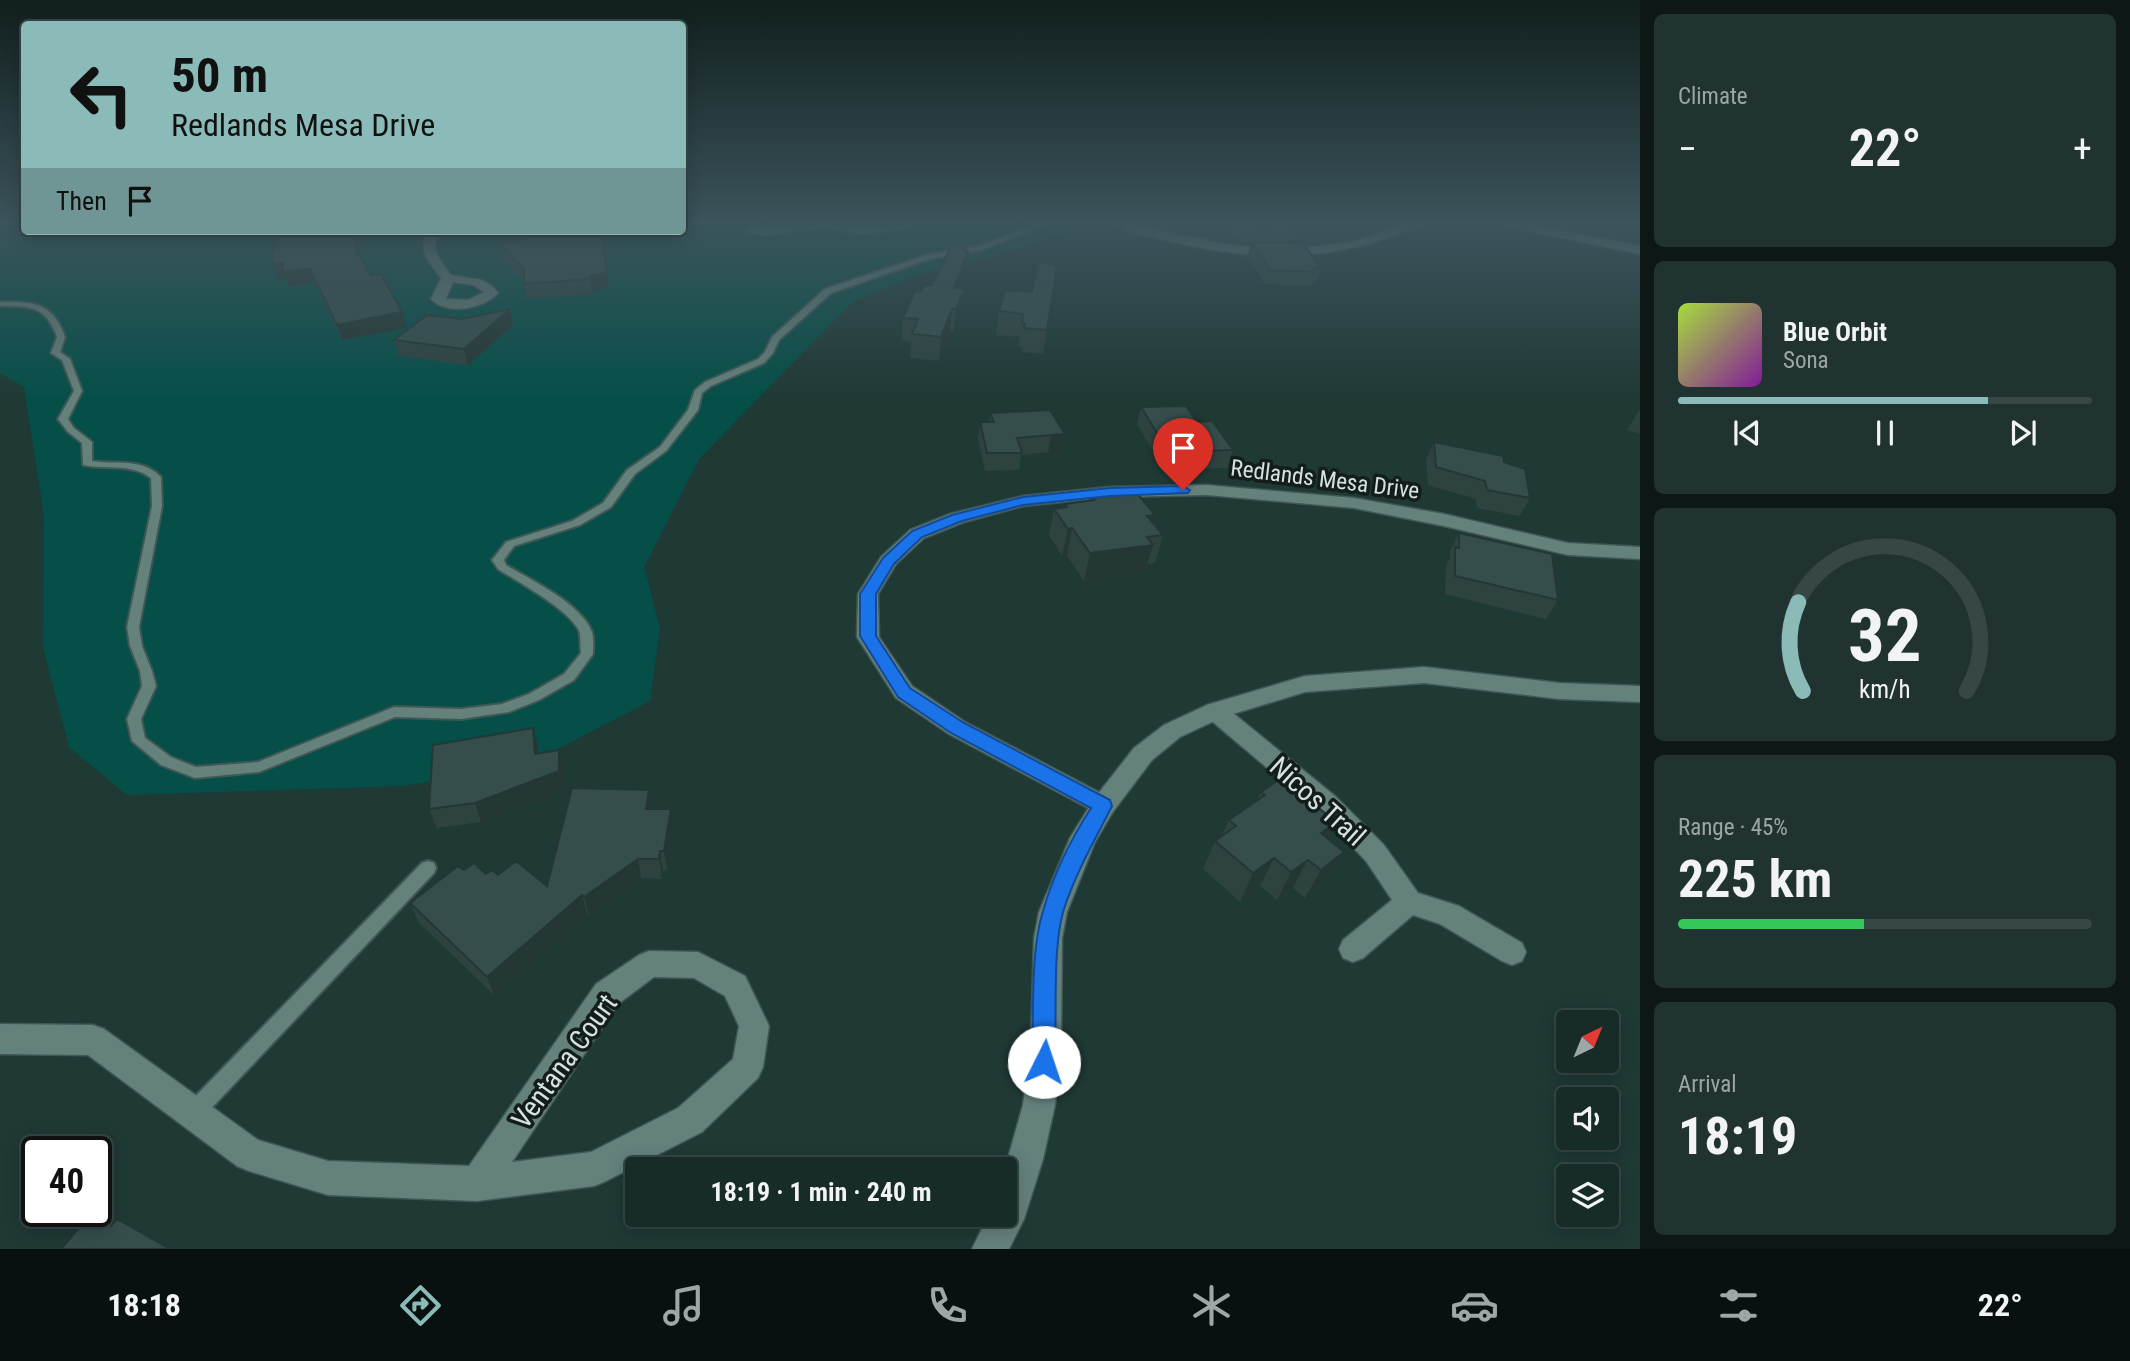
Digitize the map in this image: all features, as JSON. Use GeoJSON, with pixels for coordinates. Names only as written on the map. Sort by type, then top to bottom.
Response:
{"type":"FeatureCollection","features":[{"type":"Feature","properties":{"kind":"street","name":"Redlands Mesa Drive"},"geometry":{"type":"LineString","coordinates":[[1103,806],[957,728],[904,692],[868,636],[868,594],[888,561],[917,534],[957,518],[1023,501],[1110,492],[1207,490],[1354,503],[1444,520],[1568,549],[1640,553]]}},
{"type":"Feature","properties":{"kind":"street"},"geometry":{"type":"LineString","coordinates":[[990,1249],[1006,1219],[1026,1159],[1039,1105],[1046,1040],[1048,938],[1053,912],[1083,838],[1103,806],[1143,754],[1172,731],[1215,711],[1306,684],[1424,675],[1559,691],[1640,694]]}},
{"type":"Feature","properties":{"kind":"street","name":"Nicos Trail"},"geometry":{"type":"LineString","coordinates":[[1215,711],[1326,803],[1375,853],[1409,902]]}},
{"type":"Feature","properties":{"kind":"street"},"geometry":{"type":"LineString","coordinates":[[1353,949],[1409,902],[1449,915],[1511,952]]}},
{"type":"Feature","properties":{"kind":"street","name":"Ventana Court"},"geometry":{"type":"LineString","coordinates":[[0,1039],[93,1040],[249,1154],[328,1178],[477,1184],[594,1169],[690,1119],[747,1067],[754,1026],[735,986],[698,965],[649,964],[607,994],[477,1184]]}},
{"type":"Feature","properties":{"kind":"lane"},"geometry":{"type":"LineString","coordinates":[[0,304],[30,305],[42,308],[51,315],[61,337],[55,354],[66,359],[78,391],[63,419],[71,430],[87,442],[87,463],[130,463],[146,467],[156,477],[157,506],[133,627],[149,686],[134,719],[134,727],[139,741],[166,761],[195,774],[259,768],[394,712],[461,715],[504,709],[534,697],[569,677],[587,654],[586,633],[578,619],[560,604],[502,568],[498,560],[503,550],[524,539],[576,523],[607,505],[631,472],[663,449],[693,411],[698,392],[708,384],[761,361],[769,353],[775,340],[828,291],[854,282]]}},
{"type":"Feature","properties":{"kind":"lane"},"geometry":{"type":"LineString","coordinates":[[194,1112],[428,868]]}},
{"type":"Feature","properties":{"kind":"shaded area"},"geometry":{"type":"Polygon","coordinates":[[[0,282],[900,282],[852,302],[699,459],[644,567],[660,628],[650,701],[523,767],[403,786],[127,795],[69,747],[43,647],[44,516],[24,387],[0,373],[0,282]]]}},
{"type":"Feature","properties":{"kind":"building"},"geometry":{"type":"Polygon","coordinates":[[[316,282],[386,282],[402,312],[337,325],[316,282]]]}},
{"type":"Feature","properties":{"kind":"building"},"geometry":{"type":"Polygon","coordinates":[[[934,282],[956,282],[954,288],[964,289],[956,309],[952,309],[941,337],[912,334],[918,319],[903,318],[915,291],[921,292],[924,286],[932,286],[934,282]]]}},
{"type":"Feature","properties":{"kind":"building"},"geometry":{"type":"Polygon","coordinates":[[[1034,282],[1054,282],[1047,330],[1024,328],[1023,314],[999,311],[1005,290],[1032,292],[1034,282]]]}},
{"type":"Feature","properties":{"kind":"building"},"geometry":{"type":"Polygon","coordinates":[[[510,309],[464,349],[394,340],[427,315],[462,319],[510,309]]]}},
{"type":"Feature","properties":{"kind":"building"},"geometry":{"type":"Polygon","coordinates":[[[1186,406],[1197,422],[1212,421],[1233,450],[1201,451],[1187,434],[1157,433],[1141,407],[1186,406]]]}},
{"type":"Feature","properties":{"kind":"building"},"geometry":{"type":"Polygon","coordinates":[[[1050,410],[1065,434],[1017,438],[1022,453],[987,453],[980,422],[994,422],[990,413],[1050,410]]]}},
{"type":"Feature","properties":{"kind":"building"},"geometry":{"type":"Polygon","coordinates":[[[1434,442],[1503,456],[1504,462],[1525,469],[1530,498],[1487,490],[1485,481],[1436,467],[1434,442]]]}},
{"type":"Feature","properties":{"kind":"building"},"geometry":{"type":"Polygon","coordinates":[[[1136,492],[1155,515],[1147,516],[1163,535],[1147,537],[1153,545],[1090,553],[1054,509],[1067,507],[1065,504],[1094,500],[1092,498],[1136,492]]]}},
{"type":"Feature","properties":{"kind":"building"},"geometry":{"type":"Polygon","coordinates":[[[1459,533],[1552,554],[1558,600],[1455,576],[1455,547],[1459,548],[1459,533]]]}},
{"type":"Feature","properties":{"kind":"building"},"geometry":{"type":"Polygon","coordinates":[[[533,728],[535,754],[559,750],[559,771],[475,803],[429,809],[433,745],[533,728]]]}},
{"type":"Feature","properties":{"kind":"building"},"geometry":{"type":"Polygon","coordinates":[[[1280,779],[1337,822],[1321,833],[1344,852],[1321,870],[1308,860],[1291,872],[1274,858],[1253,873],[1215,841],[1236,826],[1229,820],[1265,795],[1261,792],[1280,779]]]}},
{"type":"Feature","properties":{"kind":"building"},"geometry":{"type":"Polygon","coordinates":[[[572,788],[649,790],[646,809],[671,809],[664,851],[660,851],[659,859],[638,859],[584,897],[582,895],[487,977],[410,903],[458,866],[464,870],[474,863],[486,874],[492,870],[498,875],[516,861],[547,886],[572,788]]]}},
{"type":"Feature","properties":{"kind":"building"},"geometry":{"type":"Polygon","coordinates":[[[117,1219],[170,1249],[61,1249],[80,1227],[112,1227],[117,1219]]]}},
{"type":"Feature","properties":{"kind":"route"},"geometry":{"type":"LineString","coordinates":[[1044,1062],[1048,938],[1053,912],[1083,838],[1103,806],[957,728],[904,692],[868,636],[868,594],[888,561],[917,534],[957,518],[1023,501],[1110,492],[1183,490]]}}]}
